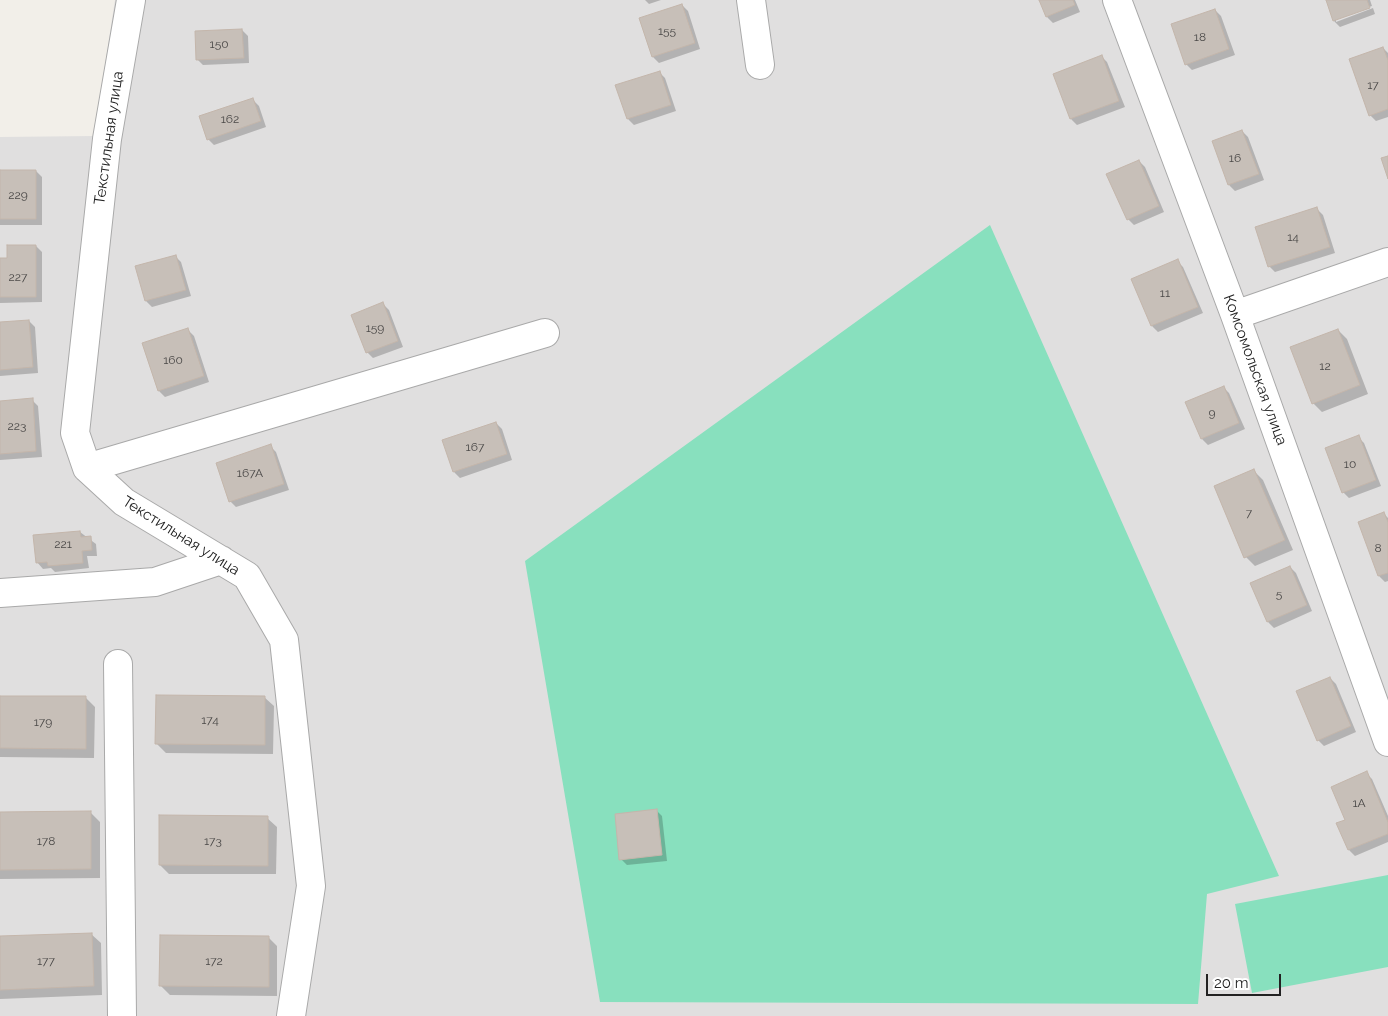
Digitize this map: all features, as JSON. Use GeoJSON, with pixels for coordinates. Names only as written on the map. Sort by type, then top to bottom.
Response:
{"type":"FeatureCollection","features":[{"type":"Feature","properties":{"kind":"street","name":"Текстильная улица"},"geometry":{"type":"LineString","coordinates":[[130,0],[107,138],[75,432],[87,468],[124,502],[247,576],[284,640],[311,886],[291,1016]]}},
{"type":"Feature","properties":{"kind":"street"},"geometry":{"type":"LineString","coordinates":[[751,0],[760,65]]}},
{"type":"Feature","properties":{"kind":"street","name":"Комсомольская улица"},"geometry":{"type":"LineString","coordinates":[[1117,0],[1235,315],[1388,742]]}},
{"type":"Feature","properties":{"kind":"street"},"geometry":{"type":"LineString","coordinates":[[1235,315],[1388,262]]}},
{"type":"Feature","properties":{"kind":"street"},"geometry":{"type":"LineString","coordinates":[[87,468],[545,333]]}},
{"type":"Feature","properties":{"kind":"street"},"geometry":{"type":"LineString","coordinates":[[0,593],[155,582],[221,560]]}},
{"type":"Feature","properties":{"kind":"street"},"geometry":{"type":"LineString","coordinates":[[118,664],[122,1016]]}},
{"type":"Feature","properties":{"kind":"shaded area"},"geometry":{"type":"Polygon","coordinates":[[[115,0],[1388,0],[1388,1016],[0,1016],[0,137],[94,136],[115,0]]]}},
{"type":"Feature","properties":{"kind":"green space"},"geometry":{"type":"Polygon","coordinates":[[[990,225],[1279,876],[1207,894],[1198,1004],[600,1002],[525,561],[990,225]]]}},
{"type":"Feature","properties":{"kind":"green space"},"geometry":{"type":"Polygon","coordinates":[[[1388,875],[1388,967],[1252,993],[1235,904],[1388,875]]]}},
{"type":"Feature","properties":{"kind":"building"},"geometry":{"type":"Polygon","coordinates":[[[1039,0],[1073,0],[1075,5],[1046,17],[1039,0]]]}},
{"type":"Feature","properties":{"kind":"building"},"geometry":{"type":"Polygon","coordinates":[[[1326,0],[1367,0],[1370,8],[1333,21],[1326,0]]]}},
{"type":"Feature","properties":{"kind":"building"},"geometry":{"type":"Polygon","coordinates":[[[682,4],[695,43],[652,57],[639,18],[682,4]]]}},
{"type":"Feature","properties":{"kind":"building"},"geometry":{"type":"Polygon","coordinates":[[[1215,9],[1229,49],[1185,65],[1171,24],[1215,9]]]}},
{"type":"Feature","properties":{"kind":"building"},"geometry":{"type":"Polygon","coordinates":[[[242,29],[244,58],[196,60],[195,31],[242,29]]]}},
{"type":"Feature","properties":{"kind":"building"},"geometry":{"type":"Polygon","coordinates":[[[1383,47],[1388,60],[1388,109],[1369,116],[1349,59],[1383,47]]]}},
{"type":"Feature","properties":{"kind":"building"},"geometry":{"type":"Polygon","coordinates":[[[1102,55],[1119,101],[1070,119],[1053,74],[1102,55]]]}},
{"type":"Feature","properties":{"kind":"building"},"geometry":{"type":"Polygon","coordinates":[[[660,71],[671,105],[627,119],[615,85],[660,71]]]}},
{"type":"Feature","properties":{"kind":"building"},"geometry":{"type":"Polygon","coordinates":[[[253,98],[261,121],[207,140],[199,116],[253,98]]]}},
{"type":"Feature","properties":{"kind":"building"},"geometry":{"type":"Polygon","coordinates":[[[1242,130],[1259,174],[1228,185],[1212,141],[1242,130]]]}},
{"type":"Feature","properties":{"kind":"building"},"geometry":{"type":"Polygon","coordinates":[[[1388,156],[1388,179],[1381,158],[1388,156]]]}},
{"type":"Feature","properties":{"kind":"building"},"geometry":{"type":"Polygon","coordinates":[[[1139,160],[1159,206],[1127,220],[1106,174],[1139,160]]]}},
{"type":"Feature","properties":{"kind":"building"},"geometry":{"type":"Polygon","coordinates":[[[0,170],[36,170],[36,219],[0,219],[0,170]]]}},
{"type":"Feature","properties":{"kind":"building"},"geometry":{"type":"Polygon","coordinates":[[[1317,207],[1330,247],[1268,267],[1255,227],[1317,207]]]}},
{"type":"Feature","properties":{"kind":"building"},"geometry":{"type":"Polygon","coordinates":[[[7,245],[36,245],[36,297],[0,297],[0,258],[7,258],[7,245]]]}},
{"type":"Feature","properties":{"kind":"building"},"geometry":{"type":"Polygon","coordinates":[[[176,255],[186,290],[145,301],[135,266],[176,255]]]}},
{"type":"Feature","properties":{"kind":"building"},"geometry":{"type":"Polygon","coordinates":[[[1178,259],[1198,307],[1151,326],[1131,279],[1178,259]]]}},
{"type":"Feature","properties":{"kind":"building"},"geometry":{"type":"Polygon","coordinates":[[[383,302],[398,341],[366,353],[351,315],[383,302]]]}},
{"type":"Feature","properties":{"kind":"building"},"geometry":{"type":"Polygon","coordinates":[[[29,320],[33,367],[0,370],[0,322],[29,320]]]}},
{"type":"Feature","properties":{"kind":"building"},"geometry":{"type":"Polygon","coordinates":[[[188,328],[204,376],[158,391],[142,343],[188,328]]]}},
{"type":"Feature","properties":{"kind":"building"},"geometry":{"type":"Polygon","coordinates":[[[1338,329],[1360,385],[1312,404],[1290,347],[1338,329]]]}},
{"type":"Feature","properties":{"kind":"building"},"geometry":{"type":"Polygon","coordinates":[[[1224,386],[1239,423],[1201,439],[1185,402],[1224,386]]]}},
{"type":"Feature","properties":{"kind":"building"},"geometry":{"type":"Polygon","coordinates":[[[33,398],[36,451],[0,454],[0,401],[33,398]]]}},
{"type":"Feature","properties":{"kind":"building"},"geometry":{"type":"Polygon","coordinates":[[[496,422],[507,454],[453,472],[442,440],[496,422]]]}},
{"type":"Feature","properties":{"kind":"building"},"geometry":{"type":"Polygon","coordinates":[[[1359,435],[1376,480],[1342,493],[1325,448],[1359,435]]]}},
{"type":"Feature","properties":{"kind":"building"},"geometry":{"type":"Polygon","coordinates":[[[271,444],[284,484],[229,502],[216,463],[271,444]]]}},
{"type":"Feature","properties":{"kind":"building"},"geometry":{"type":"Polygon","coordinates":[[[1254,469],[1285,540],[1244,558],[1214,486],[1254,469]]]}},
{"type":"Feature","properties":{"kind":"building"},"geometry":{"type":"Polygon","coordinates":[[[1384,512],[1388,522],[1388,573],[1378,576],[1358,522],[1384,512]]]}},
{"type":"Feature","properties":{"kind":"building"},"geometry":{"type":"Polygon","coordinates":[[[80,531],[81,537],[91,536],[92,550],[82,551],[83,563],[48,566],[47,562],[36,563],[33,535],[80,531]]]}},
{"type":"Feature","properties":{"kind":"building"},"geometry":{"type":"Polygon","coordinates":[[[1290,566],[1307,605],[1267,622],[1250,583],[1290,566]]]}},
{"type":"Feature","properties":{"kind":"building"},"geometry":{"type":"Polygon","coordinates":[[[1330,677],[1351,726],[1317,741],[1296,691],[1330,677]]]}},
{"type":"Feature","properties":{"kind":"building"},"geometry":{"type":"Polygon","coordinates":[[[156,695],[265,696],[265,745],[155,744],[156,695]]]}},
{"type":"Feature","properties":{"kind":"building"},"geometry":{"type":"Polygon","coordinates":[[[0,696],[86,696],[86,749],[0,748],[0,696]]]}},
{"type":"Feature","properties":{"kind":"building"},"geometry":{"type":"Polygon","coordinates":[[[1367,771],[1388,822],[1388,834],[1348,850],[1336,823],[1345,820],[1331,787],[1367,771]]]}},
{"type":"Feature","properties":{"kind":"building"},"geometry":{"type":"Polygon","coordinates":[[[657,809],[662,855],[619,860],[615,814],[657,809]]]}},
{"type":"Feature","properties":{"kind":"building"},"geometry":{"type":"Polygon","coordinates":[[[91,811],[91,869],[0,870],[0,812],[91,811]]]}},
{"type":"Feature","properties":{"kind":"building"},"geometry":{"type":"Polygon","coordinates":[[[159,815],[268,816],[268,866],[159,865],[159,815]]]}},
{"type":"Feature","properties":{"kind":"building"},"geometry":{"type":"Polygon","coordinates":[[[92,933],[94,986],[0,990],[0,936],[92,933]]]}},
{"type":"Feature","properties":{"kind":"building"},"geometry":{"type":"Polygon","coordinates":[[[160,935],[269,936],[269,987],[159,986],[160,935]]]}}]}
